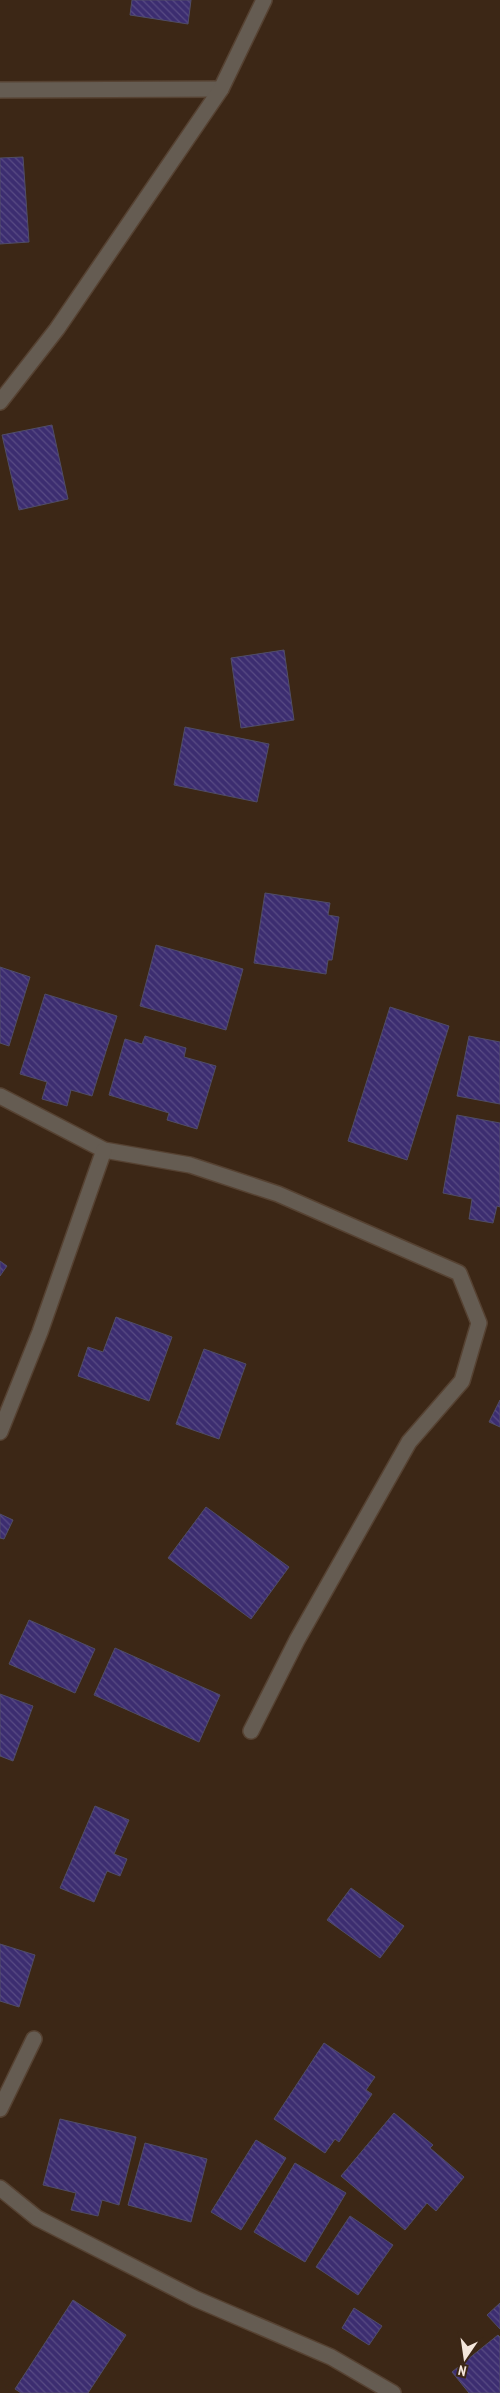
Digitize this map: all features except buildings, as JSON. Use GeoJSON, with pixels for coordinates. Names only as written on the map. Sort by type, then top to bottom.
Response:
{"type":"FeatureCollection","features":[{"type":"Feature","properties":{"kind":"street"},"geometry":{"type":"LineString","coordinates":[[0,402],[57,329],[221,90],[264,0]]}},
{"type":"Feature","properties":{"kind":"street"},"geometry":{"type":"LineString","coordinates":[[0,90],[221,90]]}},
{"type":"Feature","properties":{"kind":"street"},"geometry":{"type":"LineString","coordinates":[[0,1096],[104,1150],[190,1165],[278,1194],[459,1273],[479,1323],[462,1381],[409,1442],[297,1640],[251,1731]]}},
{"type":"Feature","properties":{"kind":"street"},"geometry":{"type":"LineString","coordinates":[[0,1432],[40,1332],[104,1150]]}},
{"type":"Feature","properties":{"kind":"street"},"geometry":{"type":"LineString","coordinates":[[0,2109],[34,2039]]}},
{"type":"Feature","properties":{"kind":"street"},"geometry":{"type":"LineString","coordinates":[[0,2188],[37,2218],[196,2299],[331,2357],[393,2393]]}}]}
